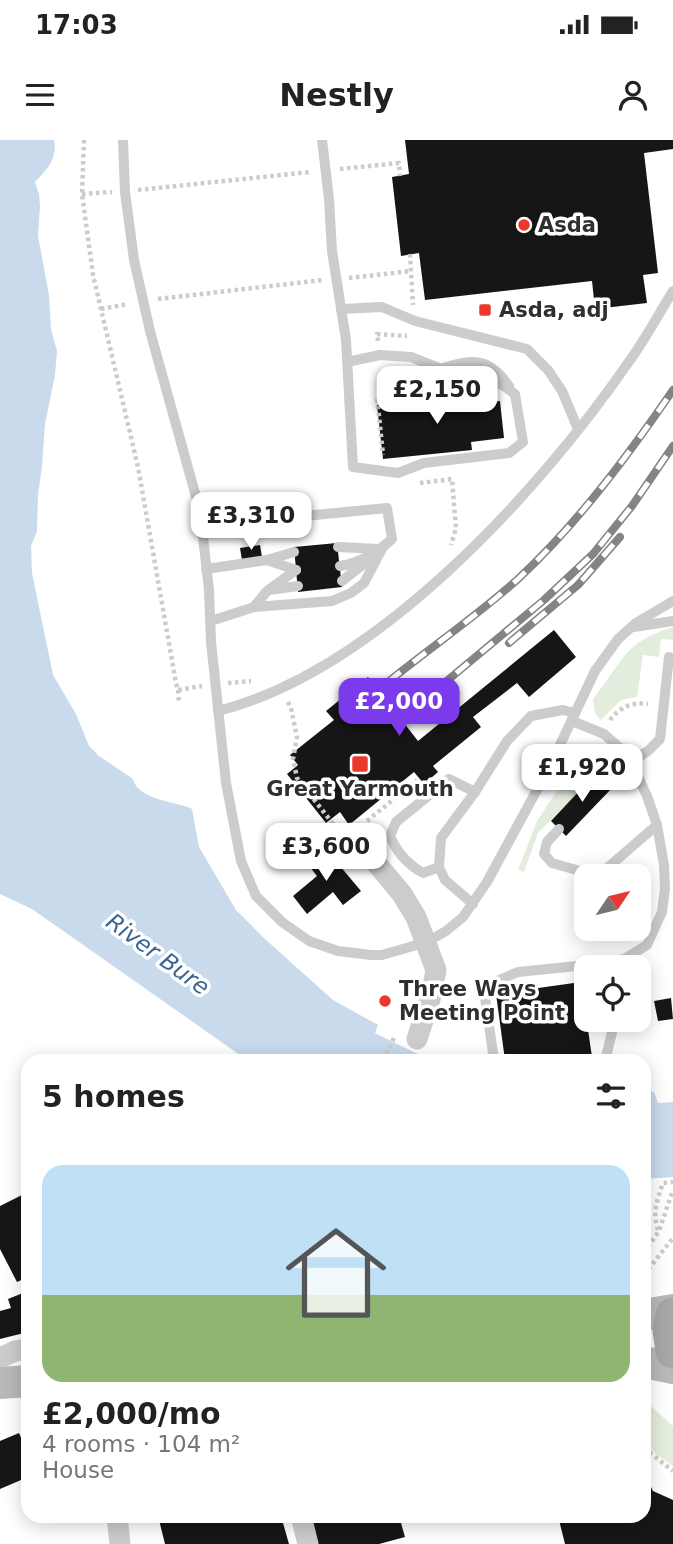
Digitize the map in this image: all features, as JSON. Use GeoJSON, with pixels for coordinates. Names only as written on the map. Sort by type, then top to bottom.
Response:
{"type":"FeatureCollection","features":[{"type":"Feature","properties":{"kind":"main road"},"geometry":{"type":"LineString","coordinates":[[651,1314],[673,1312],[670,1331],[673,1351]]}},
{"type":"Feature","properties":{"kind":"main road"},"geometry":{"type":"LineString","coordinates":[[651,1363],[673,1368]]}},
{"type":"Feature","properties":{"kind":"main road"},"geometry":{"type":"LineString","coordinates":[[0,1383],[21,1382]]}},
{"type":"Feature","properties":{"kind":"street"},"geometry":{"type":"LineString","coordinates":[[351,833],[402,894],[416,917],[436,970],[417,1040]]}},
{"type":"Feature","properties":{"kind":"street"},"geometry":{"type":"LineString","coordinates":[[0,1358],[21,1350]]}},
{"type":"Feature","properties":{"kind":"street"},"geometry":{"type":"LineString","coordinates":[[118,1523],[120,1544]]}},
{"type":"Feature","properties":{"kind":"street"},"geometry":{"type":"LineString","coordinates":[[303,1523],[308,1544]]}},
{"type":"Feature","properties":{"kind":"lane"},"geometry":{"type":"LineString","coordinates":[[123,140],[125,192],[132,247],[200,510],[226,783],[241,861],[256,897],[282,922],[309,941],[338,951],[382,955],[427,942],[446,931],[463,917],[473,904],[551,764],[595,671],[618,639],[634,625],[673,601]]}},
{"type":"Feature","properties":{"kind":"lane"},"geometry":{"type":"LineString","coordinates":[[322,140],[347,362],[353,467],[398,473],[424,463],[509,453],[523,442],[515,394],[499,371],[470,360],[440,369]]}},
{"type":"Feature","properties":{"kind":"lane"},"geometry":{"type":"LineString","coordinates":[[218,711],[280,688],[334,660],[376,631],[444,574],[509,512],[578,429],[629,363],[673,291]]}},
{"type":"Feature","properties":{"kind":"lane"},"geometry":{"type":"LineString","coordinates":[[341,309],[382,307],[415,321],[527,349],[548,370],[562,391],[578,429]]}},
{"type":"Feature","properties":{"kind":"lane"},"geometry":{"type":"LineString","coordinates":[[347,362],[380,355],[411,357],[464,378],[501,384],[515,394]]}},
{"type":"Feature","properties":{"kind":"lane"},"geometry":{"type":"LineString","coordinates":[[201,526],[387,508],[392,539],[342,581]]}},
{"type":"Feature","properties":{"kind":"lane"},"geometry":{"type":"LineString","coordinates":[[338,547],[382,549]]}},
{"type":"Feature","properties":{"kind":"lane"},"geometry":{"type":"LineString","coordinates":[[340,566],[351,564],[382,549]]}},
{"type":"Feature","properties":{"kind":"lane"},"geometry":{"type":"LineString","coordinates":[[211,621],[254,607],[332,601],[351,593],[364,583],[382,549]]}},
{"type":"Feature","properties":{"kind":"lane"},"geometry":{"type":"LineString","coordinates":[[206,569],[267,560],[294,552]]}},
{"type":"Feature","properties":{"kind":"lane"},"geometry":{"type":"LineString","coordinates":[[254,607],[267,591],[296,570],[267,560]]}},
{"type":"Feature","properties":{"kind":"lane"},"geometry":{"type":"LineString","coordinates":[[267,591],[298,586]]}},
{"type":"Feature","properties":{"kind":"lane"},"geometry":{"type":"LineString","coordinates":[[634,625],[658,615],[673,615]]}},
{"type":"Feature","properties":{"kind":"lane"},"geometry":{"type":"LineString","coordinates":[[634,625],[673,621]]}},
{"type":"Feature","properties":{"kind":"lane"},"geometry":{"type":"LineString","coordinates":[[605,780],[630,759],[648,751],[660,739],[669,657]]}},
{"type":"Feature","properties":{"kind":"lane"},"geometry":{"type":"LineString","coordinates":[[473,904],[445,880],[439,867],[441,838],[475,792],[507,741],[531,716],[563,710],[604,734],[630,759],[657,825],[664,877],[662,912],[647,945],[631,955]]}},
{"type":"Feature","properties":{"kind":"lane"},"geometry":{"type":"LineString","coordinates":[[439,867],[423,873],[410,865],[395,848],[390,836],[396,822],[449,779],[475,792]]}},
{"type":"Feature","properties":{"kind":"lane"},"geometry":{"type":"LineString","coordinates":[[559,829],[547,842],[544,854],[552,863],[594,875],[606,869],[657,825]]}},
{"type":"Feature","properties":{"kind":"lane"},"geometry":{"type":"LineString","coordinates":[[493,1054],[485,997],[499,980],[518,972],[574,968]]}},
{"type":"Feature","properties":{"kind":"lane"},"geometry":{"type":"LineString","coordinates":[[607,1054],[612,1032]]}},
{"type":"Feature","properties":{"kind":"path"},"geometry":{"type":"LineString","coordinates":[[84,140],[82,194],[93,275],[138,467],[180,702]]}},
{"type":"Feature","properties":{"kind":"path"},"geometry":{"type":"LineString","coordinates":[[82,194],[125,192],[399,163],[400,176]]}},
{"type":"Feature","properties":{"kind":"path"},"geometry":{"type":"LineString","coordinates":[[410,254],[415,321],[412,336],[377,334],[384,395],[377,396],[383,459],[393,473],[393,486],[452,479],[454,493]]}},
{"type":"Feature","properties":{"kind":"path"},"geometry":{"type":"LineString","coordinates":[[101,309],[144,301],[411,271]]}},
{"type":"Feature","properties":{"kind":"path"},"geometry":{"type":"LineString","coordinates":[[178,690],[192,688]]}},
{"type":"Feature","properties":{"kind":"path"},"geometry":{"type":"LineString","coordinates":[[280,688],[291,708],[297,737],[293,759],[297,778],[345,840],[417,780]]}},
{"type":"Feature","properties":{"kind":"path"},"geometry":{"type":"LineString","coordinates":[[386,1054],[395,1037]]}},
{"type":"Feature","properties":{"kind":"path"},"geometry":{"type":"LineString","coordinates":[[659,1231],[654,1207],[663,1182],[673,1182]]}},
{"type":"Feature","properties":{"kind":"path"},"geometry":{"type":"LineString","coordinates":[[651,1243],[659,1231],[673,1190]]}},
{"type":"Feature","properties":{"kind":"path"},"geometry":{"type":"LineString","coordinates":[[651,1266],[673,1238]]}},
{"type":"Feature","properties":{"kind":"path"},"geometry":{"type":"LineString","coordinates":[[651,1454],[673,1471]]}},
{"type":"Feature","properties":{"kind":"green space"},"geometry":{"type":"Polygon","coordinates":[[[673,627],[673,640],[661,639],[659,657],[643,655],[637,697],[621,700],[601,720],[595,713],[593,699],[618,664],[643,640],[673,627]]]}},
{"type":"Feature","properties":{"kind":"green space"},"geometry":{"type":"Polygon","coordinates":[[[601,747],[607,750],[612,759],[538,833],[524,872],[518,870],[537,821],[581,754],[601,747]]]}},
{"type":"Feature","properties":{"kind":"green space"},"geometry":{"type":"Polygon","coordinates":[[[651,1406],[673,1426],[673,1466],[651,1448],[651,1406]]]}},
{"type":"Feature","properties":{"kind":"water","name":"River Bure"},"geometry":{"type":"Polygon","coordinates":[[[0,140],[54,140],[51,163],[35,182],[40,206],[38,236],[49,295],[51,329],[57,351],[45,424],[37,531],[31,546],[32,573],[53,675],[76,714],[89,746],[99,756],[133,779],[142,792],[192,809],[199,847],[236,910],[333,1000],[378,1025],[375,1033],[418,1054],[238,1054],[32,909],[0,894],[0,140]]]}},
{"type":"Feature","properties":{"kind":"water"},"geometry":{"type":"Polygon","coordinates":[[[651,1091],[654,1092],[658,1103],[673,1102],[673,1177],[651,1179],[651,1091]]]}},
{"type":"Feature","properties":{"kind":"building","name":"Asda"},"geometry":{"type":"Polygon","coordinates":[[[405,140],[673,140],[673,149],[644,153],[658,273],[643,275],[647,303],[595,309],[592,281],[425,300],[419,253],[401,256],[392,177],[409,174],[405,140]]]}},
{"type":"Feature","properties":{"kind":"building"},"geometry":{"type":"Polygon","coordinates":[[[463,396],[464,405],[500,401],[504,438],[471,442],[472,450],[383,459],[377,405],[463,396]]]}},
{"type":"Feature","properties":{"kind":"building"},"geometry":{"type":"Polygon","coordinates":[[[337,543],[342,587],[298,592],[294,547],[337,543]]]}},
{"type":"Feature","properties":{"kind":"building"},"geometry":{"type":"Polygon","coordinates":[[[260,545],[262,557],[242,560],[240,548],[260,545]]]}},
{"type":"Feature","properties":{"kind":"building"},"geometry":{"type":"Polygon","coordinates":[[[554,630],[576,657],[529,697],[517,683],[473,717],[481,727],[433,766],[438,772],[424,784],[414,772],[349,825],[340,812],[326,823],[287,774],[298,765],[290,755],[334,720],[326,711],[368,677],[418,741],[554,630]]]}},
{"type":"Feature","properties":{"kind":"building"},"geometry":{"type":"Polygon","coordinates":[[[597,772],[613,787],[566,836],[551,821],[597,772]]]}},
{"type":"Feature","properties":{"kind":"building"},"geometry":{"type":"Polygon","coordinates":[[[324,847],[361,891],[343,905],[333,892],[307,914],[293,896],[317,876],[306,862],[324,847]]]}},
{"type":"Feature","properties":{"kind":"building"},"geometry":{"type":"Polygon","coordinates":[[[574,983],[574,1032],[588,1032],[592,1054],[504,1054],[496,994],[574,983]]]}},
{"type":"Feature","properties":{"kind":"building"},"geometry":{"type":"Polygon","coordinates":[[[671,998],[673,1019],[658,1021],[654,1001],[671,998]]]}},
{"type":"Feature","properties":{"kind":"building"},"geometry":{"type":"Polygon","coordinates":[[[21,1196],[21,1280],[17,1282],[0,1249],[0,1206],[21,1196]]]}},
{"type":"Feature","properties":{"kind":"building"},"geometry":{"type":"Polygon","coordinates":[[[21,1294],[21,1334],[0,1339],[0,1311],[11,1308],[8,1299],[21,1294]]]}},
{"type":"Feature","properties":{"kind":"building"},"geometry":{"type":"Polygon","coordinates":[[[19,1433],[21,1438],[21,1480],[0,1489],[0,1441],[19,1433]]]}},
{"type":"Feature","properties":{"kind":"building"},"geometry":{"type":"Polygon","coordinates":[[[651,1487],[653,1491],[673,1500],[673,1544],[565,1544],[560,1523],[651,1523],[651,1487]]]}},
{"type":"Feature","properties":{"kind":"building"},"geometry":{"type":"Polygon","coordinates":[[[160,1523],[283,1523],[289,1544],[165,1544],[160,1523]]]}},
{"type":"Feature","properties":{"kind":"building"},"geometry":{"type":"Polygon","coordinates":[[[311,1523],[401,1523],[405,1537],[379,1544],[317,1544],[311,1523]]]}},
{"type":"Feature","properties":{"kind":"railway"},"geometry":{"type":"LineString","coordinates":[[388,682],[486,606],[540,558],[600,489],[673,390]]}},
{"type":"Feature","properties":{"kind":"railway"},"geometry":{"type":"LineString","coordinates":[[407,714],[544,600],[593,554],[632,506],[673,446]]}},
{"type":"Feature","properties":{"kind":"railway"},"geometry":{"type":"LineString","coordinates":[[509,643],[578,585],[620,537]]}},
{"type":"Feature","properties":{"kind":"place","name":"Asda"},"geometry":{"type":"Point","coordinates":[524,225]}},
{"type":"Feature","properties":{"kind":"place","name":"Asda, adj"},"geometry":{"type":"Point","coordinates":[485,310]}},
{"type":"Feature","properties":{"kind":"place","name":"Great Yarmouth"},"geometry":{"type":"Point","coordinates":[360,764]}},
{"type":"Feature","properties":{"kind":"place","name":"Three Ways Meeting Point"},"geometry":{"type":"Point","coordinates":[385,1001]}}]}
